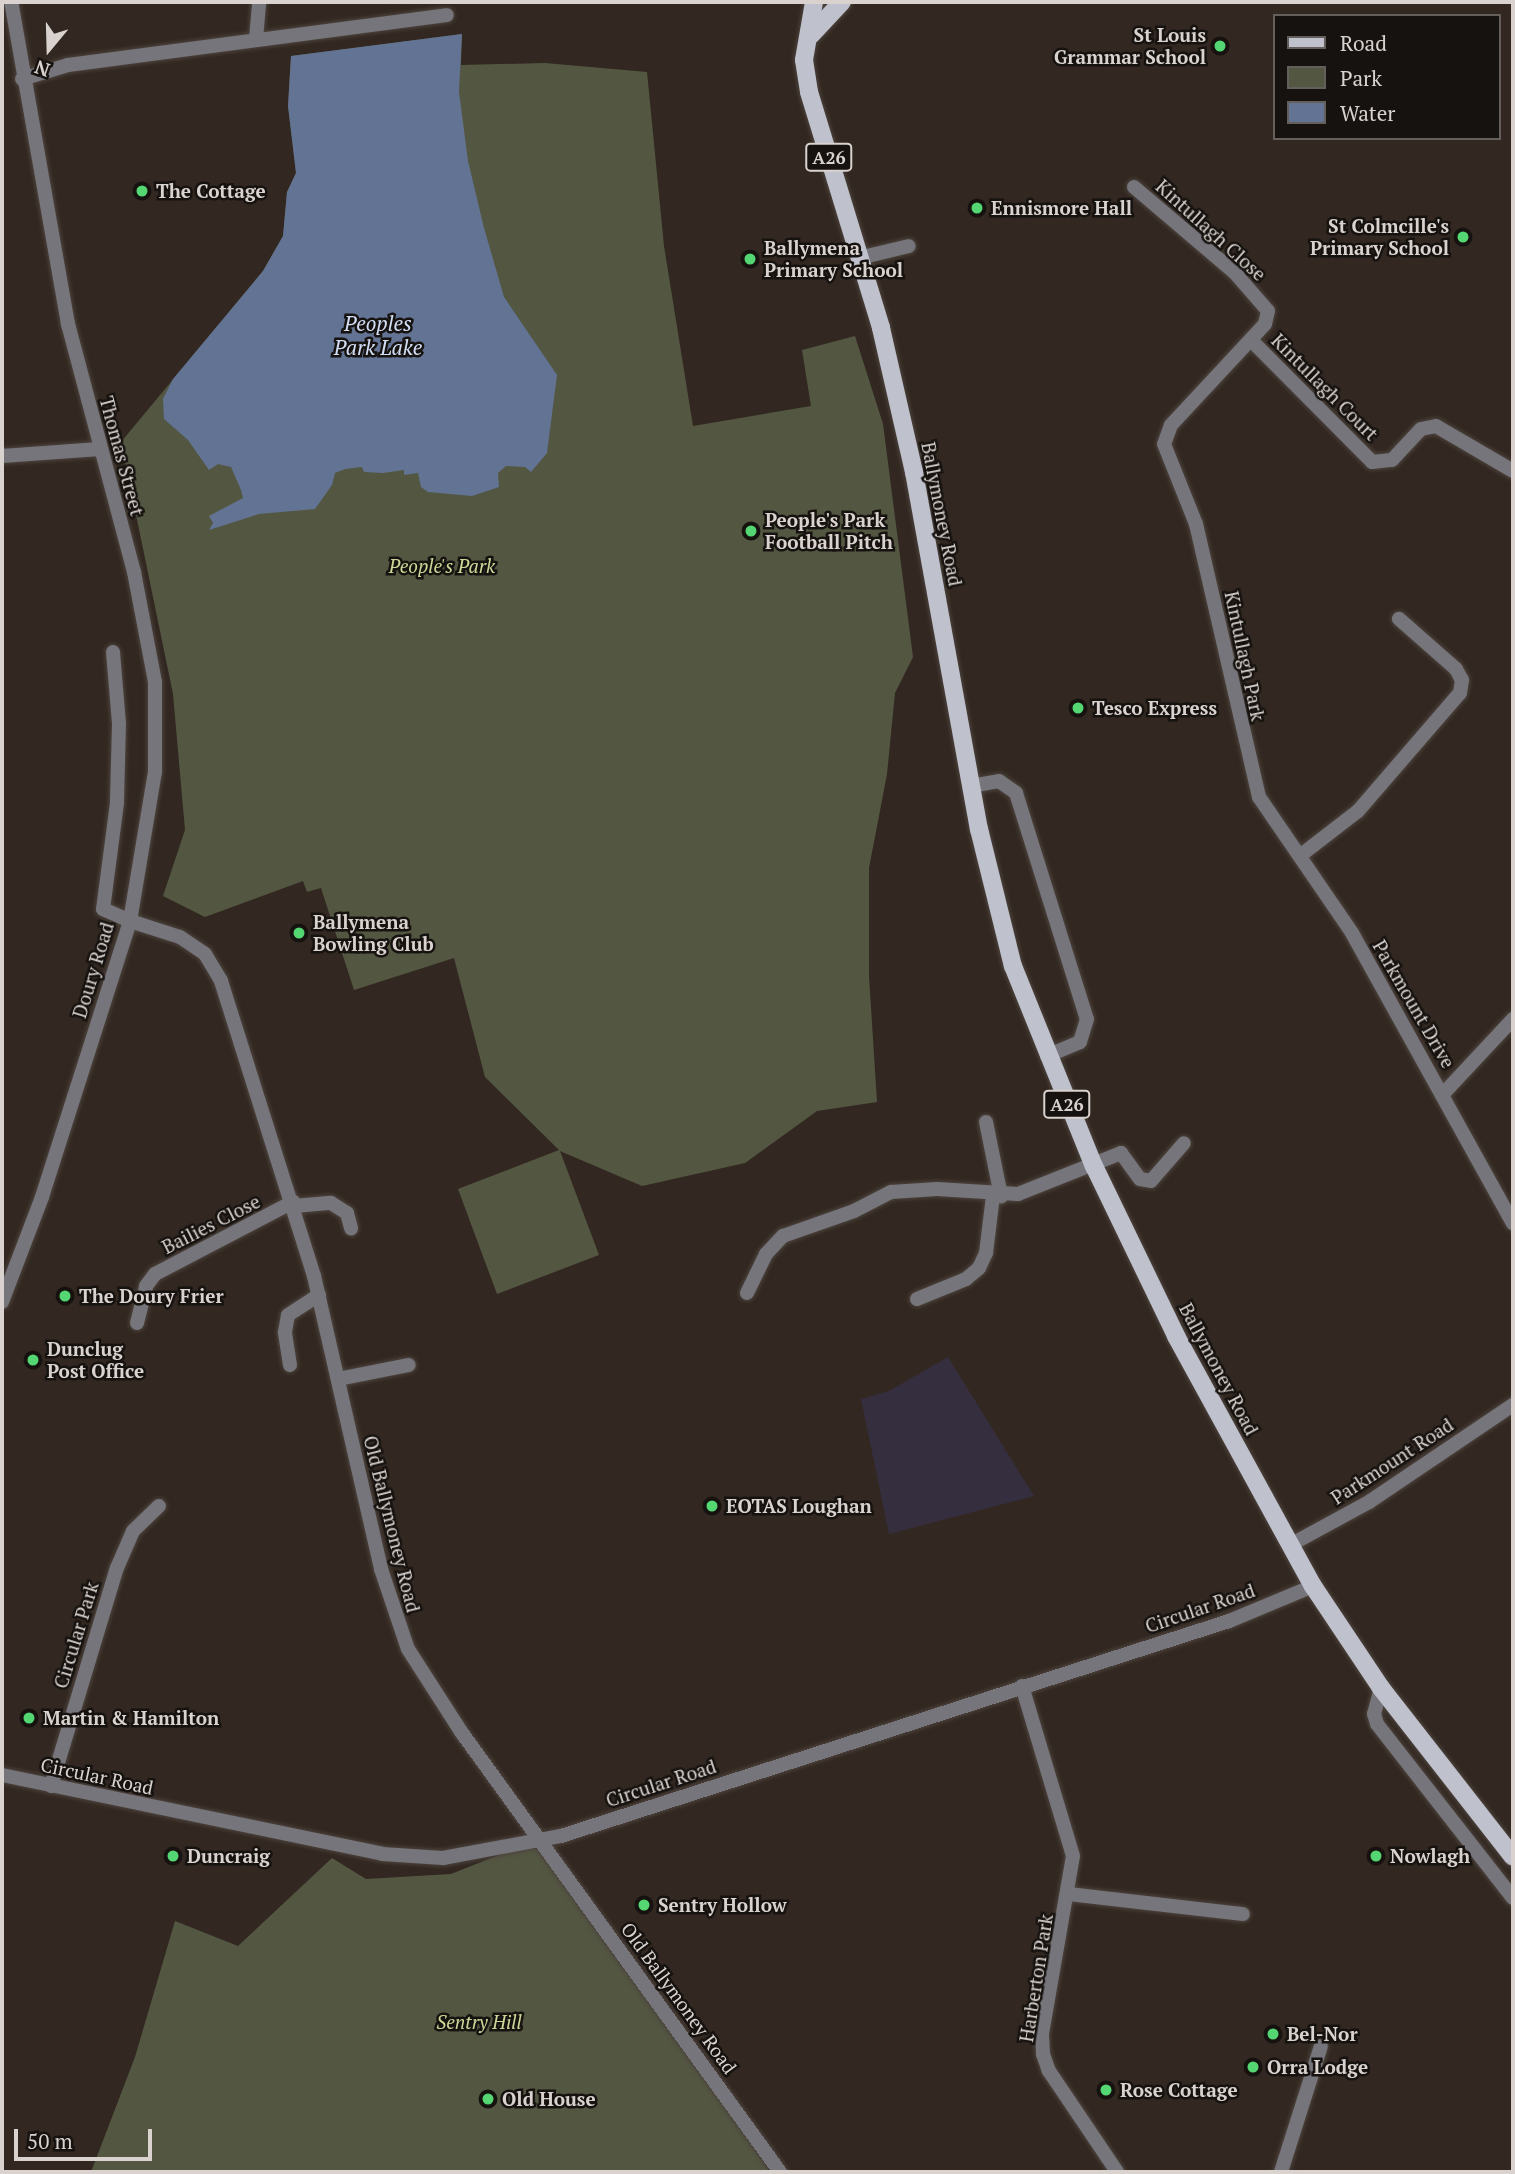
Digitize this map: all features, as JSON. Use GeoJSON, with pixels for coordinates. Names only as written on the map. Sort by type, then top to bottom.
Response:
{"type":"FeatureCollection","features":[{"type":"Feature","properties":{"kind":"main road","name":"A26"},"geometry":{"type":"LineString","coordinates":[[814,2],[811,35],[804,60],[809,92],[859,255]]}},
{"type":"Feature","properties":{"kind":"main road"},"geometry":{"type":"LineString","coordinates":[[811,35],[842,2]]}},
{"type":"Feature","properties":{"kind":"main road","name":"Ballymoney Road"},"geometry":{"type":"LineString","coordinates":[[859,255],[914,472],[971,786],[1013,966],[1047,1056],[1094,1166],[1176,1336],[1313,1586],[1381,1688],[1513,1857]]}},
{"type":"Feature","properties":{"kind":"street","name":"Thomas Street"},"geometry":{"type":"LineString","coordinates":[[11,2],[22,79],[68,324],[134,572],[155,682],[155,772],[130,921]]}},
{"type":"Feature","properties":{"kind":"street"},"geometry":{"type":"LineString","coordinates":[[256,39],[259,2]]}},
{"type":"Feature","properties":{"kind":"street"},"geometry":{"type":"LineString","coordinates":[[22,79],[68,65],[447,15]]}},
{"type":"Feature","properties":{"kind":"street","name":"Kintullagh Close"},"geometry":{"type":"LineString","coordinates":[[1134,187],[1235,273],[1262,302]]}},
{"type":"Feature","properties":{"kind":"street"},"geometry":{"type":"LineString","coordinates":[[859,255],[909,246]]}},
{"type":"Feature","properties":{"kind":"street","name":"Kintullagh Court"},"geometry":{"type":"LineString","coordinates":[[1167,456],[1164,439],[1168,428],[1268,319],[1262,302]]}},
{"type":"Feature","properties":{"kind":"street","name":"Kintullagh Court"},"geometry":{"type":"LineString","coordinates":[[1251,340],[1372,461],[1392,460],[1418,431],[1436,426],[1513,471]]}},
{"type":"Feature","properties":{"kind":"street"},"geometry":{"type":"LineString","coordinates":[[2,457],[100,449]]}},
{"type":"Feature","properties":{"kind":"street","name":"Kintullagh Park"},"geometry":{"type":"LineString","coordinates":[[1167,456],[1196,524],[1259,797],[1352,933]]}},
{"type":"Feature","properties":{"kind":"street"},"geometry":{"type":"LineString","coordinates":[[1301,855],[1358,811],[1461,692],[1462,680],[1456,669],[1399,619]]}},
{"type":"Feature","properties":{"kind":"street","name":"Doury Road"},"geometry":{"type":"LineString","coordinates":[[2,1302],[42,1197],[130,921],[103,909],[117,803],[119,724],[113,652]]}},
{"type":"Feature","properties":{"kind":"street"},"geometry":{"type":"LineString","coordinates":[[971,786],[1003,782],[1020,801],[1087,1019],[1080,1042],[1047,1056]]}},
{"type":"Feature","properties":{"kind":"street","name":"Old Ballymoney Road"},"geometry":{"type":"LineString","coordinates":[[130,921],[180,937],[205,954],[216,974],[294,1204],[319,1295],[381,1569],[404,1641],[462,1733],[780,2172]]}},
{"type":"Feature","properties":{"kind":"street","name":"Parkmount Drive"},"geometry":{"type":"LineString","coordinates":[[1352,933],[1513,1223]]}},
{"type":"Feature","properties":{"kind":"street"},"geometry":{"type":"LineString","coordinates":[[1443,1094],[1513,1020]]}},
{"type":"Feature","properties":{"kind":"street"},"geometry":{"type":"LineString","coordinates":[[917,1299],[966,1279],[979,1268],[986,1253],[997,1196],[986,1122]]}},
{"type":"Feature","properties":{"kind":"street"},"geometry":{"type":"LineString","coordinates":[[747,1293],[766,1254],[783,1236],[854,1211],[891,1192],[937,1189],[997,1196],[1032,1191],[1121,1153],[1140,1178],[1153,1180],[1184,1143]]}},
{"type":"Feature","properties":{"kind":"street"},"geometry":{"type":"LineString","coordinates":[[294,1204],[317,1200],[335,1204],[347,1213],[351,1228]]}},
{"type":"Feature","properties":{"kind":"street","name":"Bailies Close"},"geometry":{"type":"LineString","coordinates":[[137,1323],[146,1286],[155,1274],[294,1204]]}},
{"type":"Feature","properties":{"kind":"street"},"geometry":{"type":"LineString","coordinates":[[290,1365],[285,1332],[288,1315],[319,1295]]}},
{"type":"Feature","properties":{"kind":"street"},"geometry":{"type":"LineString","coordinates":[[338,1379],[409,1365]]}},
{"type":"Feature","properties":{"kind":"street","name":"Parkmount Road"},"geometry":{"type":"LineString","coordinates":[[1290,1545],[1369,1502],[1513,1405]]}},
{"type":"Feature","properties":{"kind":"street","name":"Circular Park"},"geometry":{"type":"LineString","coordinates":[[51,1786],[117,1568],[133,1531],[159,1506]]}},
{"type":"Feature","properties":{"kind":"street","name":"Circular Road"},"geometry":{"type":"LineString","coordinates":[[2,1775],[382,1854],[443,1858],[561,1836],[1229,1621],[1313,1586]]}},
{"type":"Feature","properties":{"kind":"street","name":"Harberton Park"},"geometry":{"type":"LineString","coordinates":[[1022,1686],[1071,1842],[1069,1894],[1042,2034],[1043,2054],[1049,2071],[1117,2172]]}},
{"type":"Feature","properties":{"kind":"street"},"geometry":{"type":"LineString","coordinates":[[1381,1688],[1374,1714],[1377,1724],[1513,1898]]}},
{"type":"Feature","properties":{"kind":"street","name":"Harberton Park"},"geometry":{"type":"LineString","coordinates":[[1069,1894],[1243,1914]]}},
{"type":"Feature","properties":{"kind":"street"},"geometry":{"type":"LineString","coordinates":[[1281,2172],[1321,2046]]}},
{"type":"Feature","properties":{"kind":"shaded area"},"geometry":{"type":"Polygon","coordinates":[[[948,1357],[1034,1496],[889,1534],[861,1399],[889,1391],[948,1357]]]}},
{"type":"Feature","properties":{"kind":"green space","name":"People's Park"},"geometry":{"type":"Polygon","coordinates":[[[462,34],[461,65],[545,63],[647,72],[664,246],[693,426],[811,406],[802,350],[855,336],[883,424],[913,657],[895,693],[887,774],[869,868],[869,976],[877,1102],[817,1111],[745,1163],[642,1186],[560,1151],[599,1255],[497,1294],[458,1189],[559,1150],[485,1077],[454,958],[354,990],[321,888],[307,892],[303,881],[205,917],[163,896],[185,830],[173,694],[121,442],[263,271],[283,236],[287,192],[296,173],[288,106],[291,56],[462,34]]]}},
{"type":"Feature","properties":{"kind":"green space","name":"Sentry Hill"},"geometry":{"type":"Polygon","coordinates":[[[539,1839],[770,2172],[91,2172],[135,2057],[175,1921],[238,1946],[332,1858],[366,1879],[451,1874],[539,1839]]]}},
{"type":"Feature","properties":{"kind":"water","name":"Peoples Park Lake"},"geometry":{"type":"Polygon","coordinates":[[[462,34],[459,92],[468,161],[484,228],[504,297],[557,375],[547,453],[531,472],[525,467],[506,466],[498,473],[499,487],[472,496],[428,492],[421,487],[418,473],[404,475],[404,470],[383,473],[364,472],[362,467],[345,469],[335,473],[332,485],[315,509],[259,514],[209,530],[213,523],[209,516],[243,498],[241,490],[231,467],[218,464],[209,470],[188,440],[164,419],[163,399],[173,379],[263,271],[283,236],[287,192],[296,173],[288,106],[291,56],[462,34]]]}},
{"type":"Feature","properties":{"kind":"place","name":"St Louis Grammar School"},"geometry":{"type":"Point","coordinates":[1220,46]}},
{"type":"Feature","properties":{"kind":"place","name":"The Cottage"},"geometry":{"type":"Point","coordinates":[142,191]}},
{"type":"Feature","properties":{"kind":"place","name":"Ennismore Hall"},"geometry":{"type":"Point","coordinates":[977,208]}},
{"type":"Feature","properties":{"kind":"place","name":"St Colmcille's Primary School"},"geometry":{"type":"Point","coordinates":[1463,237]}},
{"type":"Feature","properties":{"kind":"place","name":"Ballymena Primary School"},"geometry":{"type":"Point","coordinates":[750,259]}},
{"type":"Feature","properties":{"kind":"place","name":"People's Park Football Pitch"},"geometry":{"type":"Point","coordinates":[751,531]}},
{"type":"Feature","properties":{"kind":"place","name":"Tesco Express"},"geometry":{"type":"Point","coordinates":[1078,708]}},
{"type":"Feature","properties":{"kind":"place","name":"Ballymena Bowling Club"},"geometry":{"type":"Point","coordinates":[299,933]}},
{"type":"Feature","properties":{"kind":"place","name":"The Doury Frier"},"geometry":{"type":"Point","coordinates":[65,1296]}},
{"type":"Feature","properties":{"kind":"place","name":"Dunclug Post Office"},"geometry":{"type":"Point","coordinates":[33,1360]}},
{"type":"Feature","properties":{"kind":"place","name":"EOTAS Loughan"},"geometry":{"type":"Point","coordinates":[712,1506]}},
{"type":"Feature","properties":{"kind":"place","name":"Martin & Hamilton"},"geometry":{"type":"Point","coordinates":[29,1718]}},
{"type":"Feature","properties":{"kind":"place","name":"Duncraig"},"geometry":{"type":"Point","coordinates":[173,1856]}},
{"type":"Feature","properties":{"kind":"place","name":"Nowlagh"},"geometry":{"type":"Point","coordinates":[1376,1856]}},
{"type":"Feature","properties":{"kind":"place","name":"Sentry Hollow"},"geometry":{"type":"Point","coordinates":[644,1905]}},
{"type":"Feature","properties":{"kind":"place","name":"Bel-Nor"},"geometry":{"type":"Point","coordinates":[1273,2034]}},
{"type":"Feature","properties":{"kind":"place","name":"Orra Lodge"},"geometry":{"type":"Point","coordinates":[1253,2067]}},
{"type":"Feature","properties":{"kind":"place","name":"Rose Cottage"},"geometry":{"type":"Point","coordinates":[1106,2090]}},
{"type":"Feature","properties":{"kind":"place","name":"Old House"},"geometry":{"type":"Point","coordinates":[488,2099]}}]}
